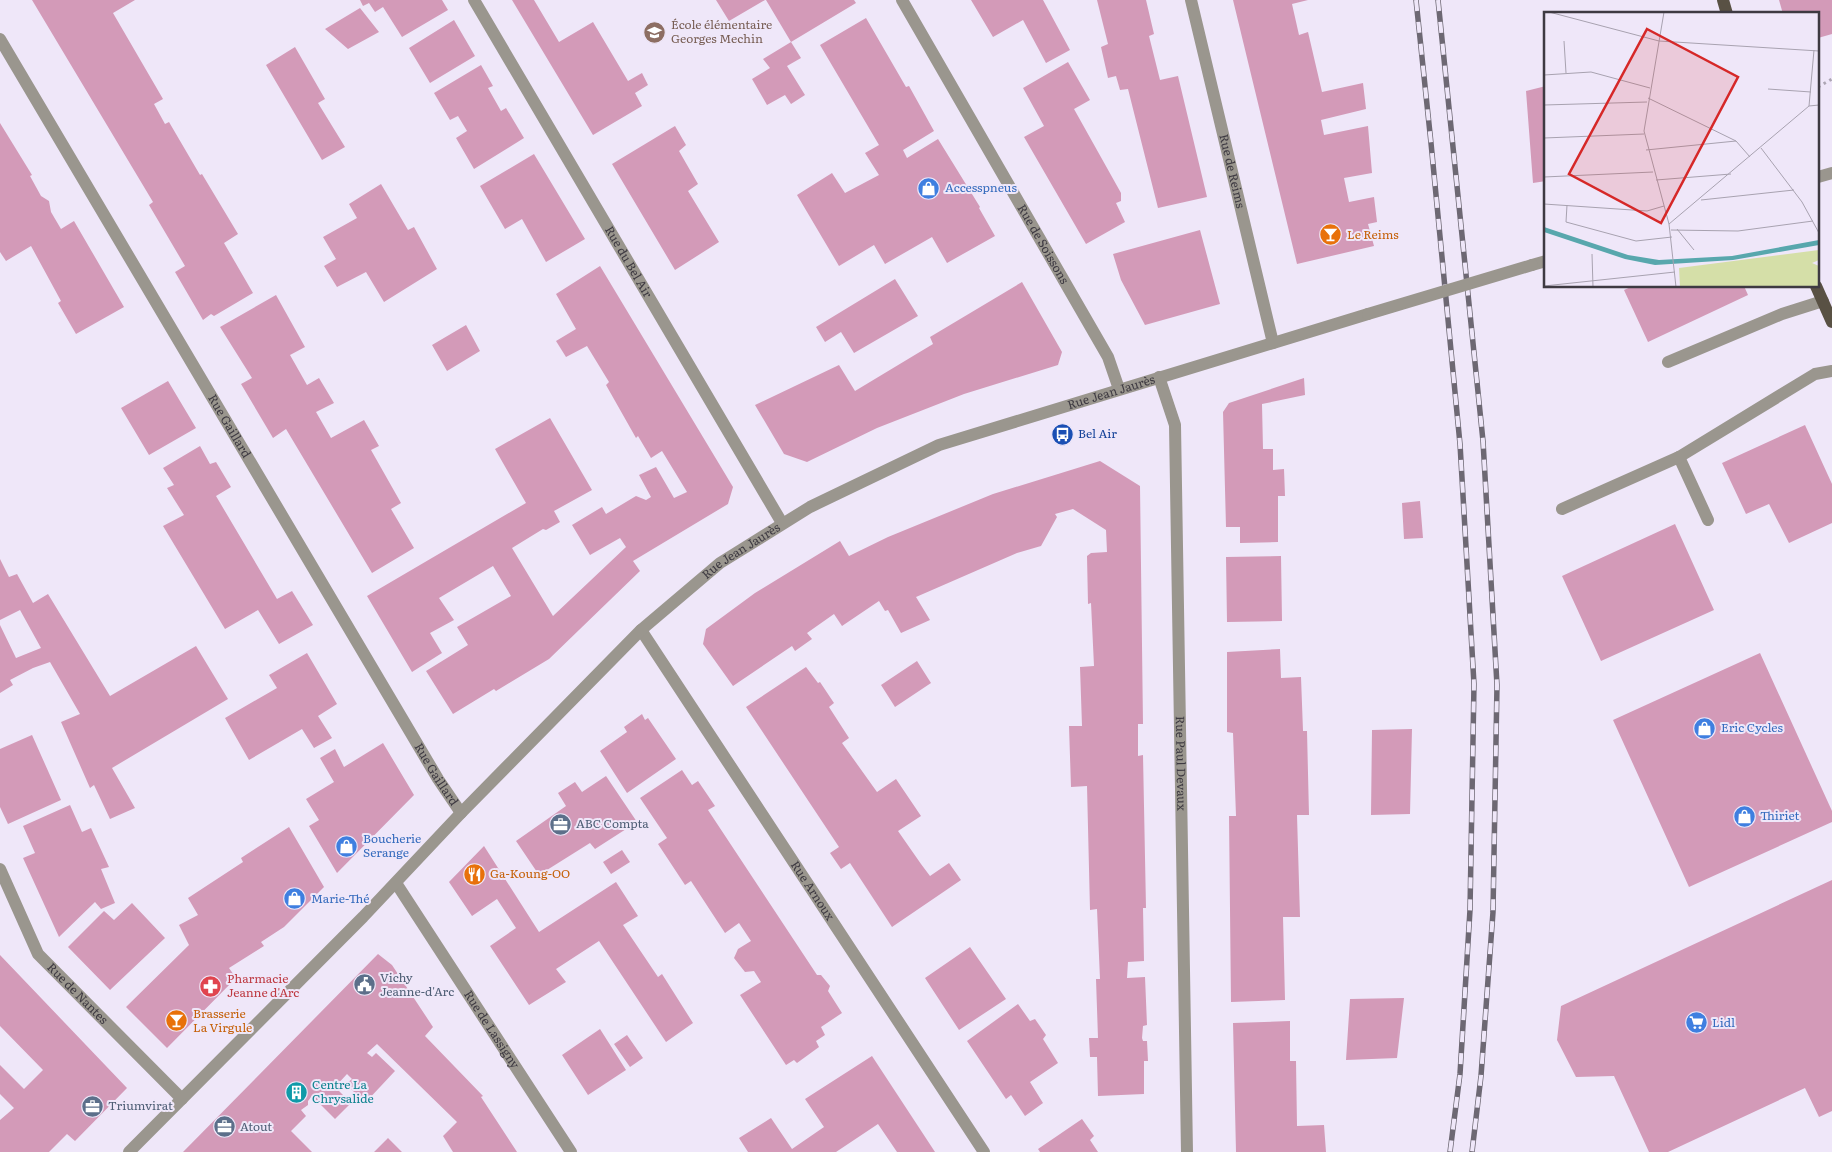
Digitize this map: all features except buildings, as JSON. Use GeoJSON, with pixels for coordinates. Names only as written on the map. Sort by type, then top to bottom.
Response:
{"type":"FeatureCollection","features":[{"type":"Feature","properties":{"kind":"main road"},"geometry":{"type":"LineString","coordinates":[[1817,288],[1832,322]]}},
{"type":"Feature","properties":{"kind":"street","name":"Rue du Bel Air"},"geometry":{"type":"LineString","coordinates":[[474,0],[782,523]]}},
{"type":"Feature","properties":{"kind":"street","name":"Rue de Soissons"},"geometry":{"type":"LineString","coordinates":[[902,0],[1108,358],[1119,389]]}},
{"type":"Feature","properties":{"kind":"street","name":"Rue de Reims"},"geometry":{"type":"LineString","coordinates":[[1191,0],[1273,343]]}},
{"type":"Feature","properties":{"kind":"street","name":"Rue Gaillard"},"geometry":{"type":"LineString","coordinates":[[0,39],[438,779],[460,813]]}},
{"type":"Feature","properties":{"kind":"street","name":"Rue Jean Jaurès"},"geometry":{"type":"LineString","coordinates":[[129,1152],[396,883],[460,813],[642,630],[720,563],[782,523],[810,507],[939,445],[1119,389],[1544,263]]}},
{"type":"Feature","properties":{"kind":"street"},"geometry":{"type":"LineString","coordinates":[[1668,362],[1782,314],[1823,301]]}},
{"type":"Feature","properties":{"kind":"street"},"geometry":{"type":"LineString","coordinates":[[1562,509],[1679,457],[1815,374],[1832,371]]}},
{"type":"Feature","properties":{"kind":"street","name":"Rue Paul Devaux"},"geometry":{"type":"LineString","coordinates":[[1159,377],[1175,425],[1187,1152]]}},
{"type":"Feature","properties":{"kind":"street"},"geometry":{"type":"LineString","coordinates":[[1679,457],[1708,520]]}},
{"type":"Feature","properties":{"kind":"street","name":"Rue Arnoux"},"geometry":{"type":"LineString","coordinates":[[642,630],[984,1152]]}},
{"type":"Feature","properties":{"kind":"street","name":"Rue de Nantes"},"geometry":{"type":"LineString","coordinates":[[0,869],[38,954],[182,1099]]}},
{"type":"Feature","properties":{"kind":"street","name":"Rue de Lassigny"},"geometry":{"type":"LineString","coordinates":[[396,883],[571,1152]]}},
{"type":"Feature","properties":{"kind":"path"},"geometry":{"type":"LineString","coordinates":[[1820,86],[1832,79]]}},
{"type":"Feature","properties":{"kind":"railway"},"geometry":{"type":"LineString","coordinates":[[1416,0],[1460,444],[1474,684],[1470,910],[1460,1074],[1450,1152]]}},
{"type":"Feature","properties":{"kind":"railway"},"geometry":{"type":"LineString","coordinates":[[1438,0],[1483,441],[1497,685],[1493,912],[1481,1076],[1472,1152]]}},
{"type":"Feature","properties":{"kind":"place","name":"École élémentaire Georges Mechin"},"geometry":{"type":"Point","coordinates":[655,32]}},
{"type":"Feature","properties":{"kind":"place","name":"Accesspneus"},"geometry":{"type":"Point","coordinates":[929,188]}},
{"type":"Feature","properties":{"kind":"place","name":"Le Reims"},"geometry":{"type":"Point","coordinates":[1331,235]}},
{"type":"Feature","properties":{"kind":"place","name":"Bel Air"},"geometry":{"type":"Point","coordinates":[1062,434]}},
{"type":"Feature","properties":{"kind":"place","name":"Eric Cycles"},"geometry":{"type":"Point","coordinates":[1705,728]}},
{"type":"Feature","properties":{"kind":"place","name":"Thiriet"},"geometry":{"type":"Point","coordinates":[1744,816]}},
{"type":"Feature","properties":{"kind":"place","name":"ABC Compta"},"geometry":{"type":"Point","coordinates":[560,824]}},
{"type":"Feature","properties":{"kind":"place","name":"Boucherie Serange"},"geometry":{"type":"Point","coordinates":[347,846]}},
{"type":"Feature","properties":{"kind":"place","name":"Ga-Koung-OO"},"geometry":{"type":"Point","coordinates":[474,874]}},
{"type":"Feature","properties":{"kind":"place","name":"Marie-Thé"},"geometry":{"type":"Point","coordinates":[295,899]}},
{"type":"Feature","properties":{"kind":"place","name":"Vichy Jeanne-d'Arc"},"geometry":{"type":"Point","coordinates":[364,985]}},
{"type":"Feature","properties":{"kind":"place","name":"Pharmacie Jeanne d'Arc"},"geometry":{"type":"Point","coordinates":[211,986]}},
{"type":"Feature","properties":{"kind":"place","name":"Brasserie La Virgule"},"geometry":{"type":"Point","coordinates":[177,1021]}},
{"type":"Feature","properties":{"kind":"place","name":"Lidl"},"geometry":{"type":"Point","coordinates":[1696,1023]}},
{"type":"Feature","properties":{"kind":"place","name":"Centre La Chrysalide"},"geometry":{"type":"Point","coordinates":[296,1092]}},
{"type":"Feature","properties":{"kind":"place","name":"Triumvirat"},"geometry":{"type":"Point","coordinates":[92,1106]}},
{"type":"Feature","properties":{"kind":"place","name":"Atout"},"geometry":{"type":"Point","coordinates":[224,1127]}}]}
